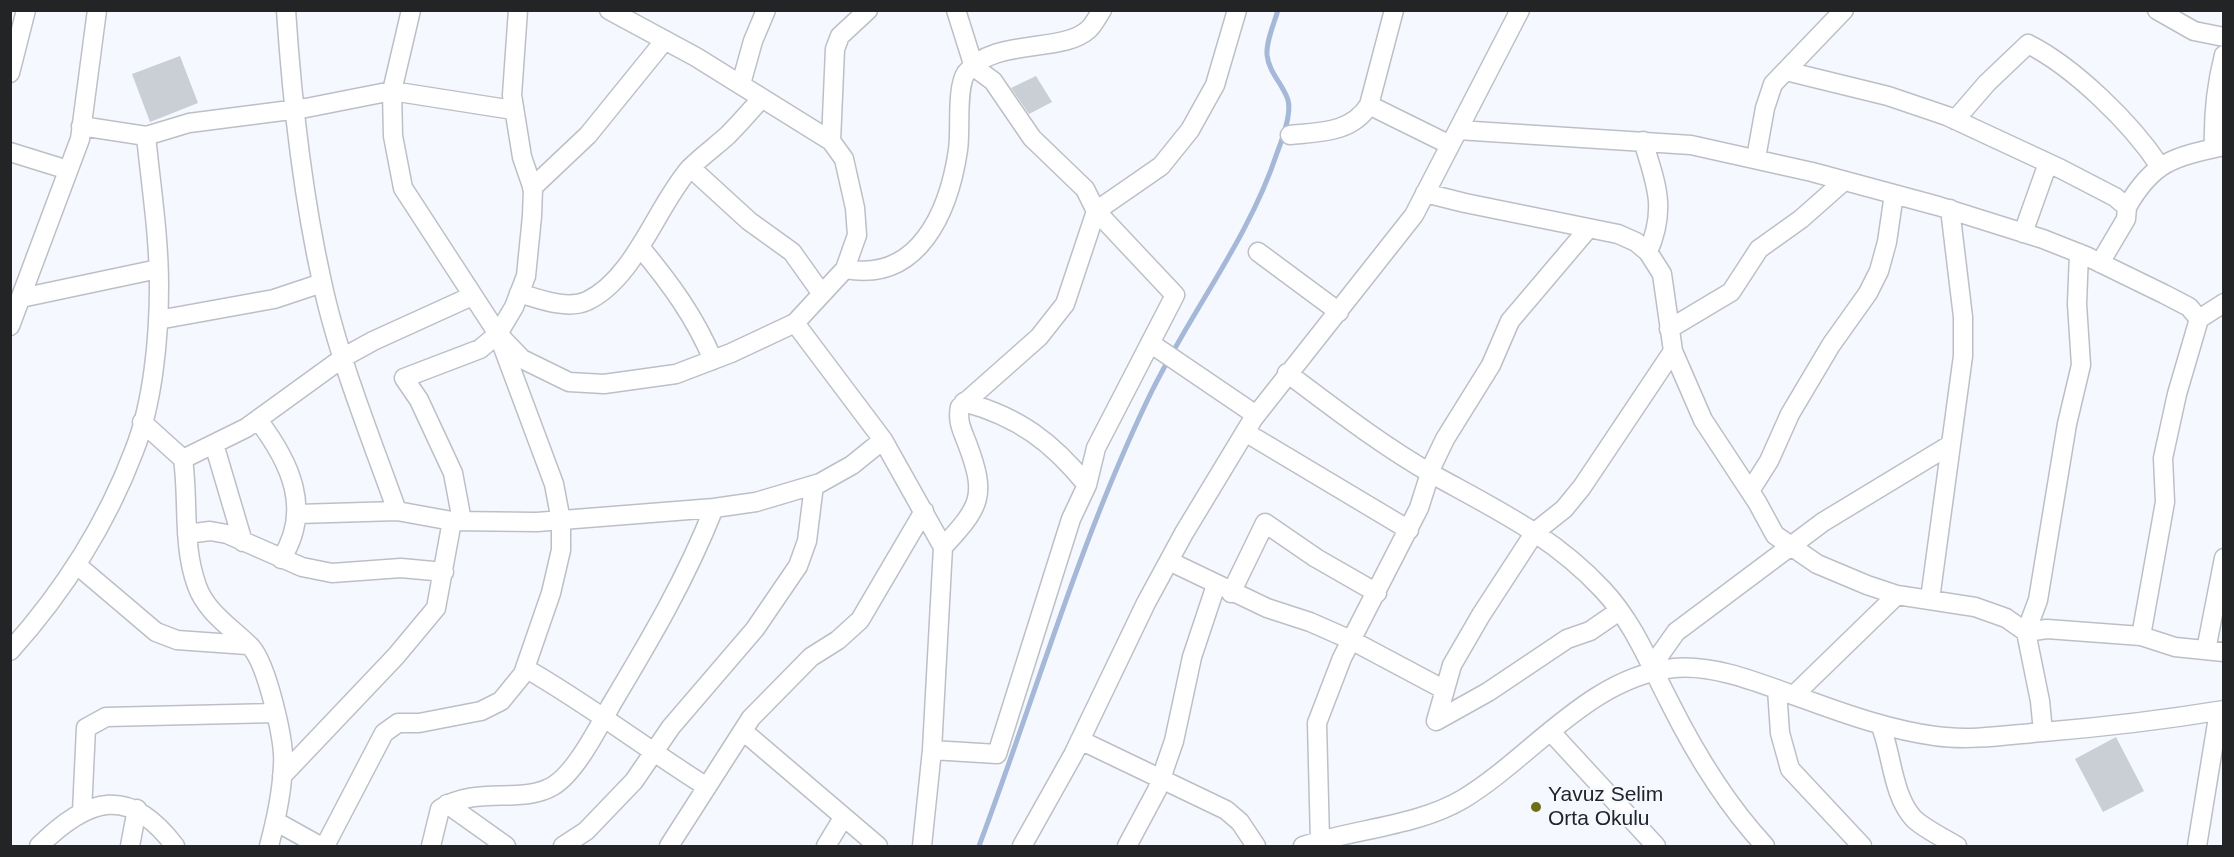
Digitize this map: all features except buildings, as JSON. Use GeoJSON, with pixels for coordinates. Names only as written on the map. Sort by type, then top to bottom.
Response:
{"type":"FeatureCollection","features":[{"type":"Feature","properties":{"kind":"street"},"geometry":{"type":"LineString","coordinates":[[10,73],[26,10]]}},
{"type":"Feature","properties":{"kind":"street"},"geometry":{"type":"LineString","coordinates":[[10,326],[80,139],[97,10]]}},
{"type":"Feature","properties":{"kind":"street"},"geometry":{"type":"LineString","coordinates":[[286,10],[292,109],[322,283],[344,357],[397,511]]}},
{"type":"Feature","properties":{"kind":"street"},"geometry":{"type":"LineString","coordinates":[[411,10],[392,91],[393,136],[403,188],[498,334],[522,359],[570,382],[604,384],[676,374],[795,323],[845,269],[856,235],[855,208],[844,159],[831,141],[741,84],[609,10]]}},
{"type":"Feature","properties":{"kind":"street"},"geometry":{"type":"LineString","coordinates":[[282,776],[423,626],[436,608],[457,521],[453,473],[418,400],[404,378],[480,349],[498,334],[526,276],[532,188],[522,158],[513,110],[518,10]]}},
{"type":"Feature","properties":{"kind":"street"},"geometry":{"type":"LineString","coordinates":[[741,84],[753,41],[766,10]]}},
{"type":"Feature","properties":{"kind":"street"},"geometry":{"type":"LineString","coordinates":[[831,141],[836,49],[840,36],[868,10]]}},
{"type":"Feature","properties":{"kind":"street"},"geometry":{"type":"LineString","coordinates":[[932,750],[997,754],[1071,519],[1086,485],[1096,448],[1155,347],[1175,295],[1096,211],[1085,189],[1038,145],[993,81],[974,67],[956,10]]}},
{"type":"Feature","properties":{"kind":"street"},"geometry":{"type":"LineString","coordinates":[[845,269],[860,272],[883,270],[906,259],[932,230],[950,191],[958,149],[961,92],[966,74],[1001,52],[1068,39],[1088,30],[1102,10]]}},
{"type":"Feature","properties":{"kind":"street"},"geometry":{"type":"LineString","coordinates":[[943,547],[972,512],[978,493],[978,474],[957,418],[960,407],[1039,337],[1065,304],[1096,211],[1161,166],[1190,130],[1215,85],[1238,10]]}},
{"type":"Feature","properties":{"kind":"street"},"geometry":{"type":"LineString","coordinates":[[1290,135],[1341,129],[1363,115],[1369,105],[1394,10]]}},
{"type":"Feature","properties":{"kind":"street"},"geometry":{"type":"LineString","coordinates":[[1022,846],[1080,740],[1169,561],[1245,432],[1287,373],[1339,312],[1414,215],[1520,10]]}},
{"type":"Feature","properties":{"kind":"street"},"geometry":{"type":"LineString","coordinates":[[1756,158],[1773,84],[1844,10]]}},
{"type":"Feature","properties":{"kind":"street"},"geometry":{"type":"LineString","coordinates":[[2157,10],[2194,31],[2223,37]]}},
{"type":"Feature","properties":{"kind":"street"},"geometry":{"type":"LineString","coordinates":[[532,188],[588,135],[665,40]]}},
{"type":"Feature","properties":{"kind":"street"},"geometry":{"type":"LineString","coordinates":[[1955,120],[1987,83],[2028,44],[2070,73],[2116,113],[2140,137],[2159,165]]}},
{"type":"Feature","properties":{"kind":"street"},"geometry":{"type":"LineString","coordinates":[[2100,262],[2126,219],[2127,207],[2146,178],[2159,165],[2219,147],[2216,94],[2223,55]]}},
{"type":"Feature","properties":{"kind":"street"},"geometry":{"type":"LineString","coordinates":[[1785,71],[1888,96],[1955,120],[2048,163],[2115,197],[2127,207]]}},
{"type":"Feature","properties":{"kind":"street"},"geometry":{"type":"LineString","coordinates":[[81,126],[146,136],[189,123],[292,109],[392,91],[513,110]]}},
{"type":"Feature","properties":{"kind":"street"},"geometry":{"type":"LineString","coordinates":[[519,293],[563,304],[586,302],[608,285],[640,247],[673,191],[691,168],[730,133],[762,98]]}},
{"type":"Feature","properties":{"kind":"street"},"geometry":{"type":"LineString","coordinates":[[1369,105],[1454,137],[1643,141],[1691,146],[1756,158],[1950,209],[2079,253],[2189,307],[2199,319]]}},
{"type":"Feature","properties":{"kind":"street"},"geometry":{"type":"LineString","coordinates":[[10,651],[43,615],[77,565],[135,450],[152,380],[158,320],[158,269],[146,136]]}},
{"type":"Feature","properties":{"kind":"street"},"geometry":{"type":"LineString","coordinates":[[1643,141],[1659,194],[1660,213],[1656,234],[1648,252]]}},
{"type":"Feature","properties":{"kind":"street"},"geometry":{"type":"LineString","coordinates":[[10,152],[68,170]]}},
{"type":"Feature","properties":{"kind":"street"},"geometry":{"type":"LineString","coordinates":[[2023,233],[2048,163]]}},
{"type":"Feature","properties":{"kind":"street"},"geometry":{"type":"LineString","coordinates":[[691,168],[749,221],[792,252],[822,294]]}},
{"type":"Feature","properties":{"kind":"street"},"geometry":{"type":"LineString","coordinates":[[1669,330],[1731,292],[1760,249],[1801,219],[1844,181]]}},
{"type":"Feature","properties":{"kind":"street"},"geometry":{"type":"LineString","coordinates":[[1425,193],[1618,234],[1636,242],[1648,252],[1662,274],[1673,351],[1703,420],[1750,491],[1775,535],[1816,564],[1897,595],[1975,607],[2006,618],[2026,632],[2047,629],[2141,636],[2175,647],[2215,651],[2223,558]]}},
{"type":"Feature","properties":{"kind":"street"},"geometry":{"type":"LineString","coordinates":[[1750,491],[1769,461],[1790,414],[1831,345],[1868,293],[1879,271],[1887,242],[1894,194]]}},
{"type":"Feature","properties":{"kind":"street"},"geometry":{"type":"LineString","coordinates":[[1930,599],[1963,356],[1963,318],[1950,209]]}},
{"type":"Feature","properties":{"kind":"street"},"geometry":{"type":"LineString","coordinates":[[1588,229],[1510,321],[1491,365],[1445,439],[1409,530],[1351,640],[1317,723],[1311,844],[1432,812],[1461,800],[1591,702],[1655,672],[1676,668],[1700,669],[1740,677],[1880,724],[1936,736],[1999,737],[2091,729],[2221,710],[2197,846]]}},
{"type":"Feature","properties":{"kind":"street"},"geometry":{"type":"LineString","coordinates":[[640,247],[682,300],[699,327],[713,360]]}},
{"type":"Feature","properties":{"kind":"street"},"geometry":{"type":"LineString","coordinates":[[1258,252],[1339,312]]}},
{"type":"Feature","properties":{"kind":"street"},"geometry":{"type":"LineString","coordinates":[[2043,732],[2040,701],[2026,632],[2038,600],[2067,424],[2081,365],[2077,304],[2079,253]]}},
{"type":"Feature","properties":{"kind":"street"},"geometry":{"type":"LineString","coordinates":[[21,298],[158,269]]}},
{"type":"Feature","properties":{"kind":"street"},"geometry":{"type":"LineString","coordinates":[[158,320],[274,299],[322,283]]}},
{"type":"Feature","properties":{"kind":"street"},"geometry":{"type":"LineString","coordinates":[[183,459],[258,420],[344,357],[373,341],[472,296]]}},
{"type":"Feature","properties":{"kind":"street"},"geometry":{"type":"LineString","coordinates":[[2141,636],[2165,501],[2163,458],[2177,394],[2199,319],[2223,303]]}},
{"type":"Feature","properties":{"kind":"street"},"geometry":{"type":"LineString","coordinates":[[795,323],[883,440],[943,547],[932,750],[922,846]]}},
{"type":"Feature","properties":{"kind":"street"},"geometry":{"type":"LineString","coordinates":[[325,846],[384,734],[398,723],[419,723],[481,711],[501,701],[512,690],[525,668],[551,593],[561,550],[561,520],[554,484],[498,334]]}},
{"type":"Feature","properties":{"kind":"street"},"geometry":{"type":"LineString","coordinates":[[1155,347],[1256,415]]}},
{"type":"Feature","properties":{"kind":"street"},"geometry":{"type":"LineString","coordinates":[[1619,611],[1590,631],[1567,639],[1488,692],[1436,721],[1443,689],[1452,665],[1481,615],[1536,532],[1564,509],[1582,487],[1673,351]]}},
{"type":"Feature","properties":{"kind":"street"},"geometry":{"type":"LineString","coordinates":[[1287,373],[1349,419],[1430,473],[1536,532],[1604,591],[1619,611],[1655,672],[1693,747],[1738,817],[1764,846]]}},
{"type":"Feature","properties":{"kind":"street"},"geometry":{"type":"LineString","coordinates":[[964,402],[991,410],[1039,436],[1062,455],[1086,485]]}},
{"type":"Feature","properties":{"kind":"street"},"geometry":{"type":"LineString","coordinates":[[258,420],[278,446],[292,478],[298,514],[292,543],[281,559]]}},
{"type":"Feature","properties":{"kind":"street"},"geometry":{"type":"LineString","coordinates":[[142,422],[183,459],[187,487],[188,558],[197,588],[230,629],[248,645],[264,673],[275,713],[284,762],[269,846]]}},
{"type":"Feature","properties":{"kind":"street"},"geometry":{"type":"LineString","coordinates":[[1245,432],[1409,530]]}},
{"type":"Feature","properties":{"kind":"street"},"geometry":{"type":"LineString","coordinates":[[298,514],[397,511],[457,521],[561,520],[714,507],[756,501],[814,485],[852,465],[883,440]]}},
{"type":"Feature","properties":{"kind":"street"},"geometry":{"type":"LineString","coordinates":[[214,444],[243,542]]}},
{"type":"Feature","properties":{"kind":"street"},"geometry":{"type":"LineString","coordinates":[[1655,672],[1659,656],[1676,632],[1788,546],[1848,505],[1950,445]]}},
{"type":"Feature","properties":{"kind":"street"},"geometry":{"type":"LineString","coordinates":[[562,846],[574,842],[634,781],[671,728],[755,629],[798,566],[807,541],[814,485]]}},
{"type":"Feature","properties":{"kind":"street"},"geometry":{"type":"LineString","coordinates":[[430,846],[440,809],[447,804],[476,795],[526,793],[552,787],[563,778],[604,718],[671,604],[694,559],[714,507]]}},
{"type":"Feature","properties":{"kind":"street"},"geometry":{"type":"LineString","coordinates":[[669,846],[752,718],[811,657],[860,620],[924,511]]}},
{"type":"Feature","properties":{"kind":"street"},"geometry":{"type":"LineString","coordinates":[[1127,846],[1161,780],[1177,729],[1192,657],[1224,589],[1265,523],[1377,593]]}},
{"type":"Feature","properties":{"kind":"street"},"geometry":{"type":"LineString","coordinates":[[187,534],[210,531],[227,534],[302,567],[333,573],[401,568],[444,572]]}},
{"type":"Feature","properties":{"kind":"street"},"geometry":{"type":"LineString","coordinates":[[1169,561],[1224,589],[1351,640],[1443,689]]}},
{"type":"Feature","properties":{"kind":"street"},"geometry":{"type":"LineString","coordinates":[[77,565],[156,632],[177,640],[248,645]]}},
{"type":"Feature","properties":{"kind":"street"},"geometry":{"type":"LineString","coordinates":[[1862,846],[1790,769],[1780,734],[1785,692],[1897,595]]}},
{"type":"Feature","properties":{"kind":"street"},"geometry":{"type":"LineString","coordinates":[[525,668],[568,692],[653,753],[707,787]]}},
{"type":"Feature","properties":{"kind":"street"},"geometry":{"type":"LineString","coordinates":[[82,812],[86,728],[106,717],[275,713]]}},
{"type":"Feature","properties":{"kind":"street"},"geometry":{"type":"LineString","coordinates":[[1880,724],[1888,742],[1903,800],[1914,819],[1957,846]]}},
{"type":"Feature","properties":{"kind":"street"},"geometry":{"type":"LineString","coordinates":[[743,731],[878,846]]}},
{"type":"Feature","properties":{"kind":"street"},"geometry":{"type":"LineString","coordinates":[[1551,732],[1656,846]]}},
{"type":"Feature","properties":{"kind":"street"},"geometry":{"type":"LineString","coordinates":[[1080,740],[1226,810],[1240,822],[1256,846]]}},
{"type":"Feature","properties":{"kind":"street"},"geometry":{"type":"LineString","coordinates":[[447,804],[506,846]]}},
{"type":"Feature","properties":{"kind":"street"},"geometry":{"type":"LineString","coordinates":[[39,846],[82,812],[101,806],[126,806],[137,809],[161,828],[175,846]]}},
{"type":"Feature","properties":{"kind":"street"},"geometry":{"type":"LineString","coordinates":[[130,846],[137,809]]}},
{"type":"Feature","properties":{"kind":"street"},"geometry":{"type":"LineString","coordinates":[[826,846],[843,818]]}},
{"type":"Feature","properties":{"kind":"street"},"geometry":{"type":"LineString","coordinates":[[275,821],[320,846]]}},
{"type":"Feature","properties":{"kind":"waterway"},"geometry":{"type":"LineString","coordinates":[[979,846],[1079,564],[1123,453],[1164,368],[1250,217],[1265,185],[1281,141],[1288,119],[1289,106],[1283,89],[1270,67],[1267,55],[1269,38],[1278,10]]}},
{"type":"Feature","properties":{"kind":"place","name":"Yavuz Selim Orta Okulu"},"geometry":{"type":"Point","coordinates":[1536,807]}}]}
